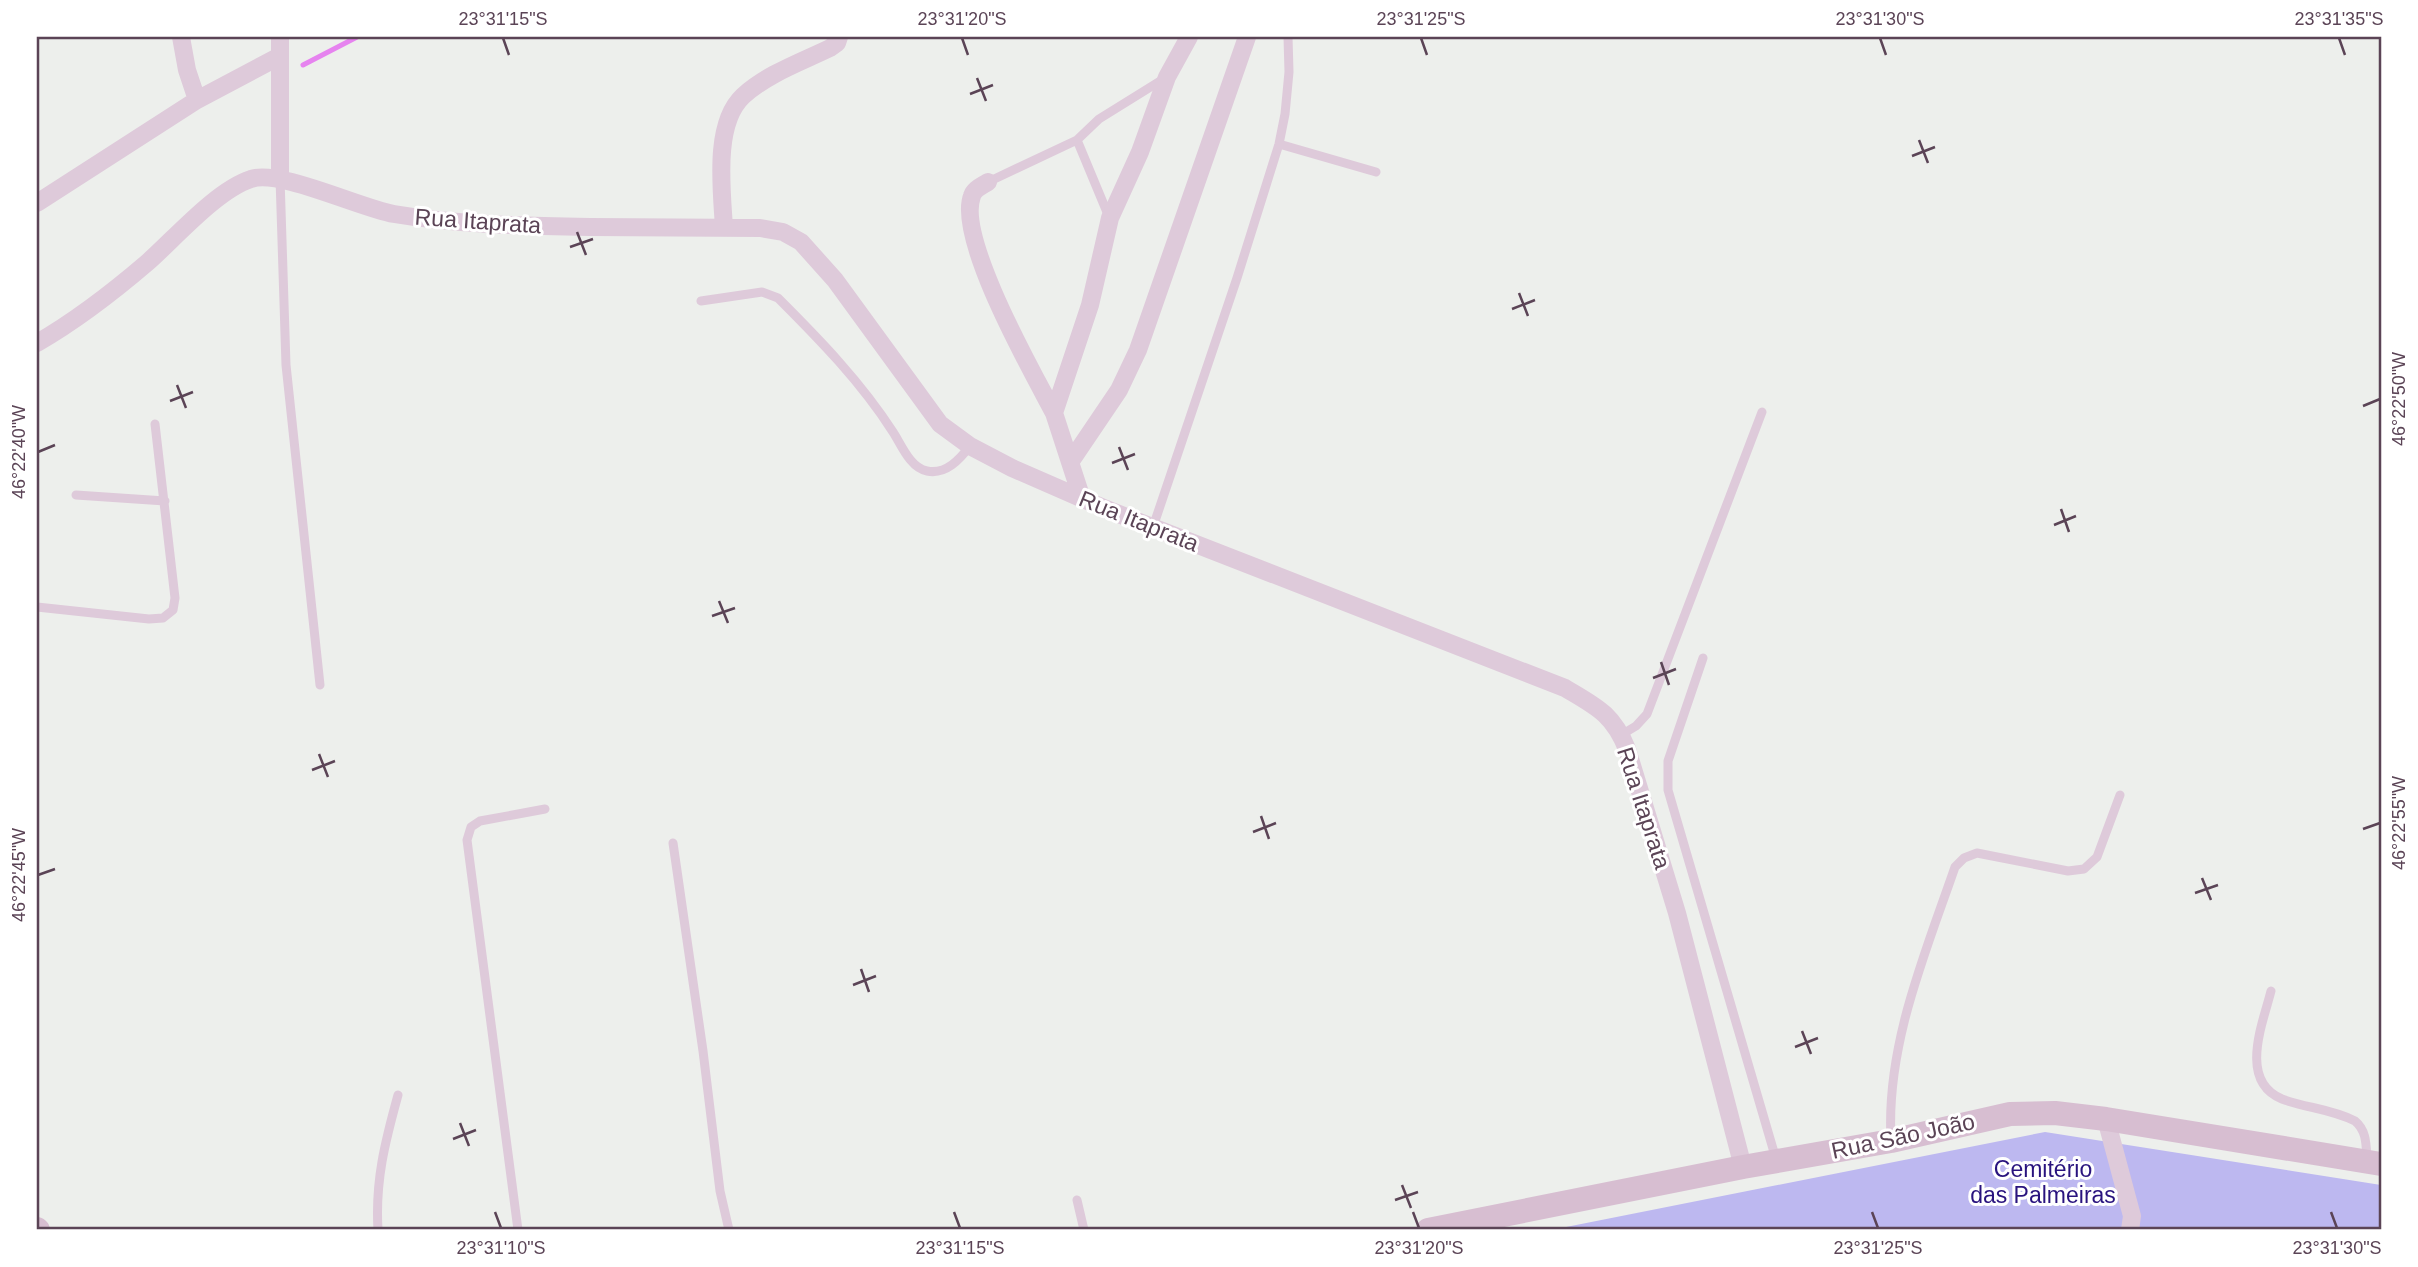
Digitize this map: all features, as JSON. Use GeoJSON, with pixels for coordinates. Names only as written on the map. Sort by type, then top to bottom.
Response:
{"type":"FeatureCollection","features":[{"type":"Feature","properties":{"kind":"street"},"geometry":{"type":"LineString","coordinates":[[181,37],[187,70],[197,100]]}},
{"type":"Feature","properties":{"kind":"street"},"geometry":{"type":"LineString","coordinates":[[37,343],[75,321],[146,264],[223,194],[254,177],[279,178],[280,37]]}},
{"type":"Feature","properties":{"kind":"street"},"geometry":{"type":"LineString","coordinates":[[724,228],[721,180],[724,139],[730,116],[741,97],[761,82],[830,48],[837,43],[839,37]]}},
{"type":"Feature","properties":{"kind":"street"},"geometry":{"type":"LineString","coordinates":[[1055,413],[1090,305],[1110,218],[1140,152],[1167,77],[1189,37]]}},
{"type":"Feature","properties":{"kind":"street"},"geometry":{"type":"LineString","coordinates":[[1071,461],[1119,390],[1138,350],[1247,37]]}},
{"type":"Feature","properties":{"kind":"street"},"geometry":{"type":"LineString","coordinates":[[37,203],[197,100],[280,56]]}},
{"type":"Feature","properties":{"kind":"street","name":"Rua Itaprata"},"geometry":{"type":"LineString","coordinates":[[279,178],[384,212],[432,221],[494,225],[760,228],[783,232],[801,242],[835,280],[940,424],[970,446],[1082,499],[1565,688],[1605,713],[1621,735],[1677,913],[1743,1167]]}},
{"type":"Feature","properties":{"kind":"street"},"geometry":{"type":"LineString","coordinates":[[988,183],[976,189],[970,206],[977,248],[1008,326],[1055,413],[1082,499]]}},
{"type":"Feature","properties":{"kind":"street","name":"Rua São João"},"geometry":{"type":"LineString","coordinates":[[1428,1230],[1891,1140],[2010,1114],[2055,1114],[2106,1119],[2374,1163]]}},
{"type":"Feature","properties":{"kind":"street"},"geometry":{"type":"LineString","coordinates":[[2106,1119],[2132,1216],[2130,1230]]}},
{"type":"Feature","properties":{"kind":"lane"},"geometry":{"type":"LineString","coordinates":[[1153,527],[1279,144],[1289,72],[1288,37]]}},
{"type":"Feature","properties":{"kind":"lane"},"geometry":{"type":"LineString","coordinates":[[988,183],[1077,140],[1099,119],[1167,77]]}},
{"type":"Feature","properties":{"kind":"lane"},"geometry":{"type":"LineString","coordinates":[[1077,140],[1110,218]]}},
{"type":"Feature","properties":{"kind":"lane"},"geometry":{"type":"LineString","coordinates":[[1279,144],[1376,172]]}},
{"type":"Feature","properties":{"kind":"lane"},"geometry":{"type":"LineString","coordinates":[[279,178],[286,365],[320,685]]}},
{"type":"Feature","properties":{"kind":"lane"},"geometry":{"type":"LineString","coordinates":[[701,301],[762,292],[778,298],[864,391],[913,463],[925,471],[941,471],[958,461],[970,446]]}},
{"type":"Feature","properties":{"kind":"lane"},"geometry":{"type":"LineString","coordinates":[[1621,735],[1636,726],[1647,714],[1762,412]]}},
{"type":"Feature","properties":{"kind":"lane"},"geometry":{"type":"LineString","coordinates":[[37,607],[149,619],[163,618],[173,610],[176,598],[155,425]]}},
{"type":"Feature","properties":{"kind":"lane"},"geometry":{"type":"LineString","coordinates":[[76,495],[165,501]]}},
{"type":"Feature","properties":{"kind":"lane"},"geometry":{"type":"LineString","coordinates":[[1703,658],[1668,761],[1668,790],[1777,1161]]}},
{"type":"Feature","properties":{"kind":"lane"},"geometry":{"type":"LineString","coordinates":[[1891,1140],[1889,1112],[1905,1012],[1955,867],[1964,858],[1977,853],[2068,871],[2084,869],[2097,857],[2120,795]]}},
{"type":"Feature","properties":{"kind":"lane"},"geometry":{"type":"LineString","coordinates":[[518,1230],[467,840],[471,827],[480,821],[545,809]]}},
{"type":"Feature","properties":{"kind":"lane"},"geometry":{"type":"LineString","coordinates":[[673,843],[720,1191],[729,1230]]}},
{"type":"Feature","properties":{"kind":"lane"},"geometry":{"type":"LineString","coordinates":[[2271,992],[2257,1048],[2259,1076],[2279,1098],[2355,1121],[2361,1126],[2366,1137],[2374,1163]]}},
{"type":"Feature","properties":{"kind":"lane"},"geometry":{"type":"LineString","coordinates":[[378,1230],[376,1201],[381,1156],[398,1095]]}},
{"type":"Feature","properties":{"kind":"lane"},"geometry":{"type":"LineString","coordinates":[[1077,1200],[1084,1230]]}},
{"type":"Feature","properties":{"kind":"green space","name":"Cemitério das Palmeiras"},"geometry":{"type":"Polygon","coordinates":[[[2045,1132],[2381,1185],[2381,1230],[1551,1230],[2045,1132]]]}},
{"type":"Feature","properties":{"kind":"waterway"},"geometry":{"type":"LineString","coordinates":[[303,65],[357,37]]}}]}
